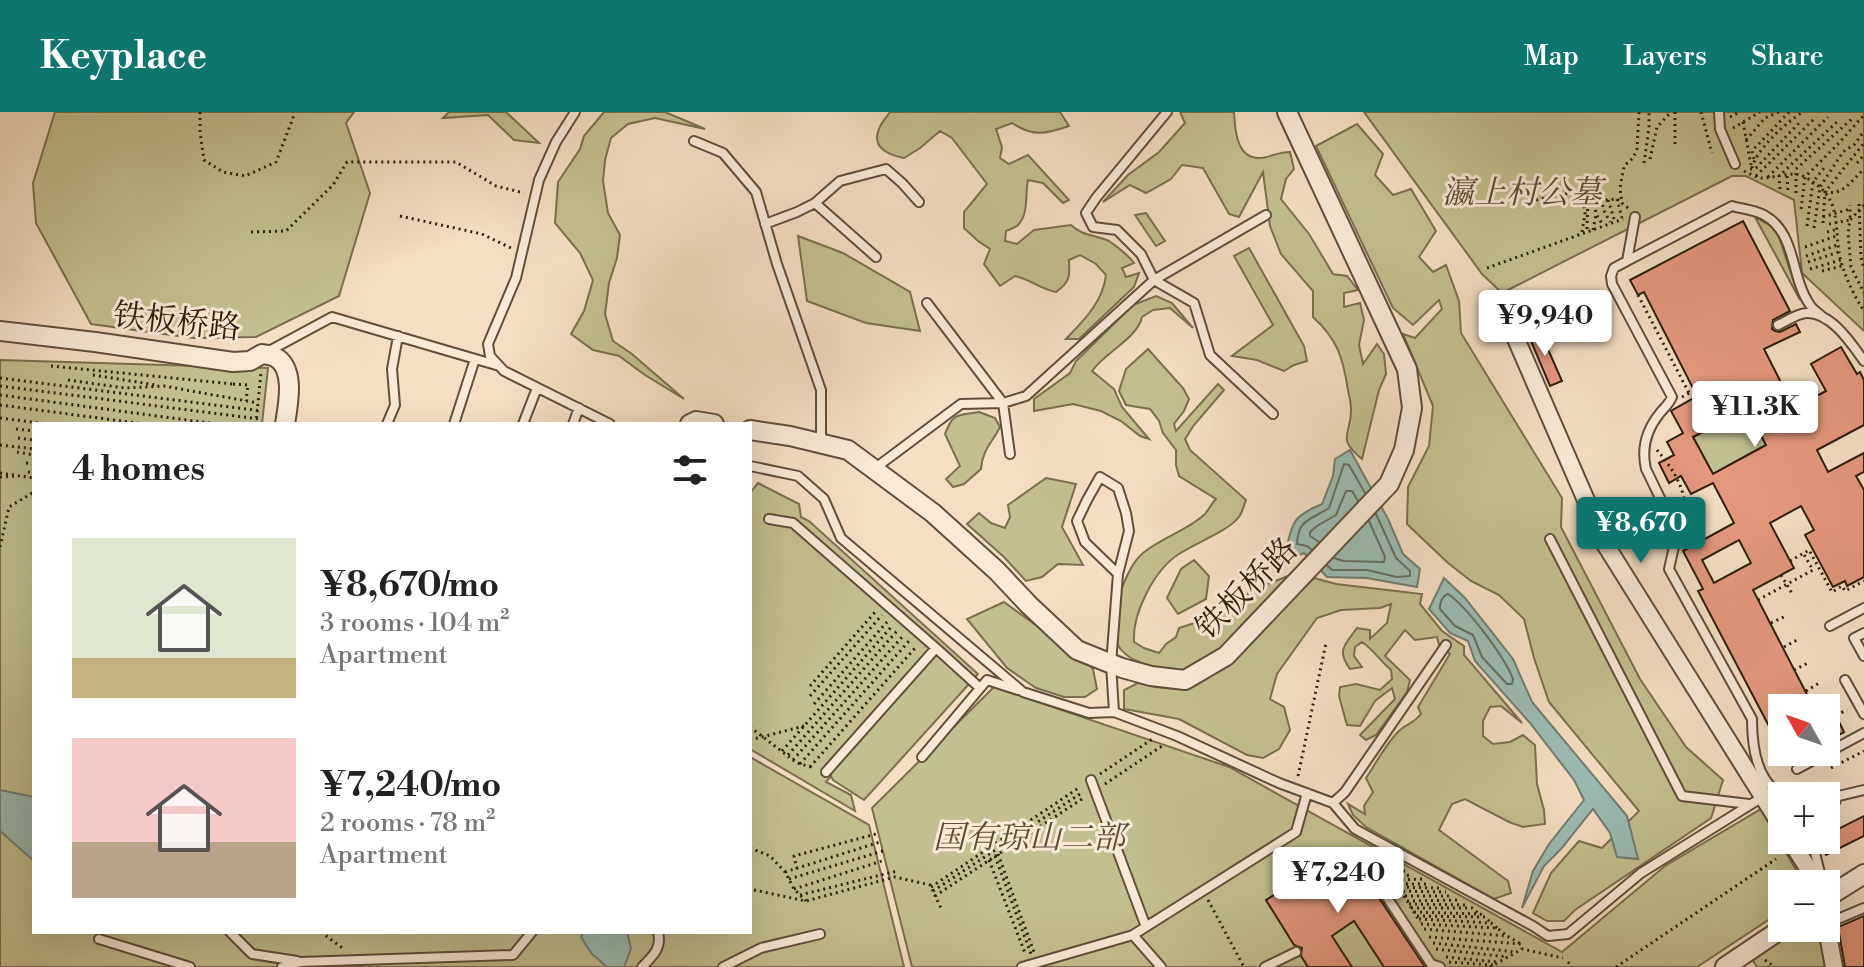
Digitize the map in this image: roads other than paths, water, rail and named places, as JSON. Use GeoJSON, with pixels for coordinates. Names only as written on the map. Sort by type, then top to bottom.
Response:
{"type":"FeatureCollection","features":[{"type":"Feature","properties":{"kind":"street","name":"铁板桥路"},"geometry":{"type":"LineString","coordinates":[[752,430],[848,450],[933,513],[1077,650],[1151,676],[1185,680],[1226,656],[1389,484],[1404,450],[1412,408],[1407,369],[1287,112]]}},
{"type":"Feature","properties":{"kind":"street"},"geometry":{"type":"LineString","coordinates":[[1500,302],[1605,544],[1768,807]]}},
{"type":"Feature","properties":{"kind":"street","name":"铁板桥路"},"geometry":{"type":"LineString","coordinates":[[0,331],[233,362],[250,361],[262,354],[276,357],[289,379],[285,422]]}},
{"type":"Feature","properties":{"kind":"street"},"geometry":{"type":"LineString","coordinates":[[1840,889],[1864,874]]}},
{"type":"Feature","properties":{"kind":"street"},"geometry":{"type":"LineString","coordinates":[[1725,967],[1768,938]]}},
{"type":"Feature","properties":{"kind":"street"},"geometry":{"type":"LineString","coordinates":[[1829,942],[1834,967]]}},
{"type":"Feature","properties":{"kind":"lane"},"geometry":{"type":"LineString","coordinates":[[575,112],[556,142],[539,180],[516,278],[488,344],[490,356],[504,371],[606,422]]}},
{"type":"Feature","properties":{"kind":"lane"},"geometry":{"type":"LineString","coordinates":[[1167,112],[1086,213],[1093,227],[1117,230],[1141,254],[1154,280],[1194,303],[1210,355],[1273,414]]}},
{"type":"Feature","properties":{"kind":"lane"},"geometry":{"type":"LineString","coordinates":[[1719,112],[1722,134],[1738,167]]}},
{"type":"Feature","properties":{"kind":"lane"},"geometry":{"type":"LineString","coordinates":[[694,141],[723,153],[756,192],[821,390],[821,444]]}},
{"type":"Feature","properties":{"kind":"lane"},"geometry":{"type":"LineString","coordinates":[[765,224],[815,203],[840,181],[886,169],[919,202]]}},
{"type":"Feature","properties":{"kind":"lane"},"geometry":{"type":"LineString","coordinates":[[815,203],[876,257]]}},
{"type":"Feature","properties":{"kind":"lane"},"geometry":{"type":"LineString","coordinates":[[1768,782],[1760,772],[1752,743],[1752,719],[1669,569],[1677,533],[1643,458],[1646,438],[1653,422],[1672,397],[1612,284],[1611,276],[1614,268],[1732,206],[1763,215],[1781,229],[1810,306],[1844,335],[1864,361]]}},
{"type":"Feature","properties":{"kind":"lane"},"geometry":{"type":"LineString","coordinates":[[874,469],[961,404],[1003,403],[1026,396],[1154,280],[1266,215]]}},
{"type":"Feature","properties":{"kind":"lane"},"geometry":{"type":"LineString","coordinates":[[1627,261],[1634,216]]}},
{"type":"Feature","properties":{"kind":"lane"},"geometry":{"type":"LineString","coordinates":[[927,303],[1003,403],[1010,454]]}},
{"type":"Feature","properties":{"kind":"lane"},"geometry":{"type":"LineString","coordinates":[[1778,325],[1804,313],[1824,318]]}},
{"type":"Feature","properties":{"kind":"lane"},"geometry":{"type":"LineString","coordinates":[[262,354],[332,317],[496,365]]}},
{"type":"Feature","properties":{"kind":"lane"},"geometry":{"type":"LineString","coordinates":[[388,422],[395,405],[392,369],[398,336]]}},
{"type":"Feature","properties":{"kind":"lane"},"geometry":{"type":"LineString","coordinates":[[455,422],[475,359]]}},
{"type":"Feature","properties":{"kind":"lane"},"geometry":{"type":"LineString","coordinates":[[524,422],[537,388]]}},
{"type":"Feature","properties":{"kind":"lane"},"geometry":{"type":"LineString","coordinates":[[574,422],[579,408]]}},
{"type":"Feature","properties":{"kind":"lane"},"geometry":{"type":"LineString","coordinates":[[752,466],[798,476],[824,499],[841,538],[1023,692]]}},
{"type":"Feature","properties":{"kind":"lane"},"geometry":{"type":"LineString","coordinates":[[1114,712],[1111,664],[1118,574],[1129,531],[1118,488],[1100,477],[1077,521],[1085,542],[1118,574]]}},
{"type":"Feature","properties":{"kind":"lane"},"geometry":{"type":"LineString","coordinates":[[769,519],[793,523],[980,688]]}},
{"type":"Feature","properties":{"kind":"lane"},"geometry":{"type":"LineString","coordinates":[[1550,539],[1682,796],[1750,805]]}},
{"type":"Feature","properties":{"kind":"lane"},"geometry":{"type":"LineString","coordinates":[[1830,626],[1864,608]]}},
{"type":"Feature","properties":{"kind":"lane"},"geometry":{"type":"LineString","coordinates":[[1864,633],[1854,638],[1864,656]]}},
{"type":"Feature","properties":{"kind":"lane"},"geometry":{"type":"LineString","coordinates":[[1333,803],[1345,792],[1446,645]]}},
{"type":"Feature","properties":{"kind":"lane"},"geometry":{"type":"LineString","coordinates":[[826,772],[936,648]]}},
{"type":"Feature","properties":{"kind":"lane"},"geometry":{"type":"LineString","coordinates":[[922,757],[987,680],[1089,713],[1114,712],[1333,803],[1355,829],[1548,936],[1568,934],[1641,873],[1761,798],[1768,809]]}},
{"type":"Feature","properties":{"kind":"lane"},"geometry":{"type":"LineString","coordinates":[[1845,680],[1864,714]]}},
{"type":"Feature","properties":{"kind":"lane"},"geometry":{"type":"LineString","coordinates":[[1797,769],[1864,733]]}},
{"type":"Feature","properties":{"kind":"lane"},"geometry":{"type":"LineString","coordinates":[[1093,785],[1146,927]]}},
{"type":"Feature","properties":{"kind":"lane"},"geometry":{"type":"LineString","coordinates":[[1840,797],[1864,790]]}},
{"type":"Feature","properties":{"kind":"lane"},"geometry":{"type":"LineString","coordinates":[[1031,964],[1133,935],[1146,927],[1296,832],[1307,793]]}},
{"type":"Feature","properties":{"kind":"lane"},"geometry":{"type":"LineString","coordinates":[[1365,864],[1431,964],[1441,962]]}},
{"type":"Feature","properties":{"kind":"lane"},"geometry":{"type":"LineString","coordinates":[[1840,918],[1864,908]]}},
{"type":"Feature","properties":{"kind":"lane"},"geometry":{"type":"LineString","coordinates":[[232,934],[252,954],[299,964]]}},
{"type":"Feature","properties":{"kind":"lane"},"geometry":{"type":"LineString","coordinates":[[513,967],[513,955],[530,934]]}},
{"type":"Feature","properties":{"kind":"lane"},"geometry":{"type":"LineString","coordinates":[[642,967],[656,952],[659,934]]}},
{"type":"Feature","properties":{"kind":"lane"},"geometry":{"type":"LineString","coordinates":[[723,967],[761,948],[820,934]]}},
{"type":"Feature","properties":{"kind":"lane"},"geometry":{"type":"LineString","coordinates":[[1133,935],[1161,967]]}},
{"type":"Feature","properties":{"kind":"lane"},"geometry":{"type":"LineString","coordinates":[[99,939],[190,967]]}},
{"type":"Feature","properties":{"kind":"lane"},"geometry":{"type":"LineString","coordinates":[[1265,967],[1296,952]]}},
{"type":"Feature","properties":{"kind":"lane"},"geometry":{"type":"LineString","coordinates":[[282,967],[352,960],[445,962],[513,955]]}},
{"type":"Feature","properties":{"kind":"water"},"geometry":{"type":"Polygon","coordinates":[[[1350,450],[1388,519],[1403,554],[1420,569],[1417,587],[1367,578],[1327,577],[1304,553],[1295,557],[1287,547],[1297,520],[1322,504],[1333,476],[1335,459],[1350,450]]]}},
{"type":"Feature","properties":{"kind":"water"},"geometry":{"type":"Polygon","coordinates":[[[1444,578],[1465,598],[1513,659],[1532,702],[1627,816],[1638,859],[1617,857],[1610,833],[1593,809],[1544,866],[1522,908],[1533,871],[1549,844],[1584,800],[1574,780],[1530,723],[1475,661],[1468,641],[1450,633],[1429,609],[1444,578]]]}},
{"type":"Feature","properties":{"kind":"water"},"geometry":{"type":"Polygon","coordinates":[[[0,790],[32,797],[32,859],[0,831],[0,790]]]}},
{"type":"Feature","properties":{"kind":"water"},"geometry":{"type":"Polygon","coordinates":[[[582,934],[627,934],[631,949],[624,967],[607,967],[591,953],[582,934]]]}},
{"type":"Feature","properties":{"kind":"park label","name":"瀛上村公墓"},"geometry":{"type":"Point","coordinates":[1522,192]}},
{"type":"Feature","properties":{"kind":"park label","name":"国有琼山二部"},"geometry":{"type":"Point","coordinates":[1029,837]}}]}
